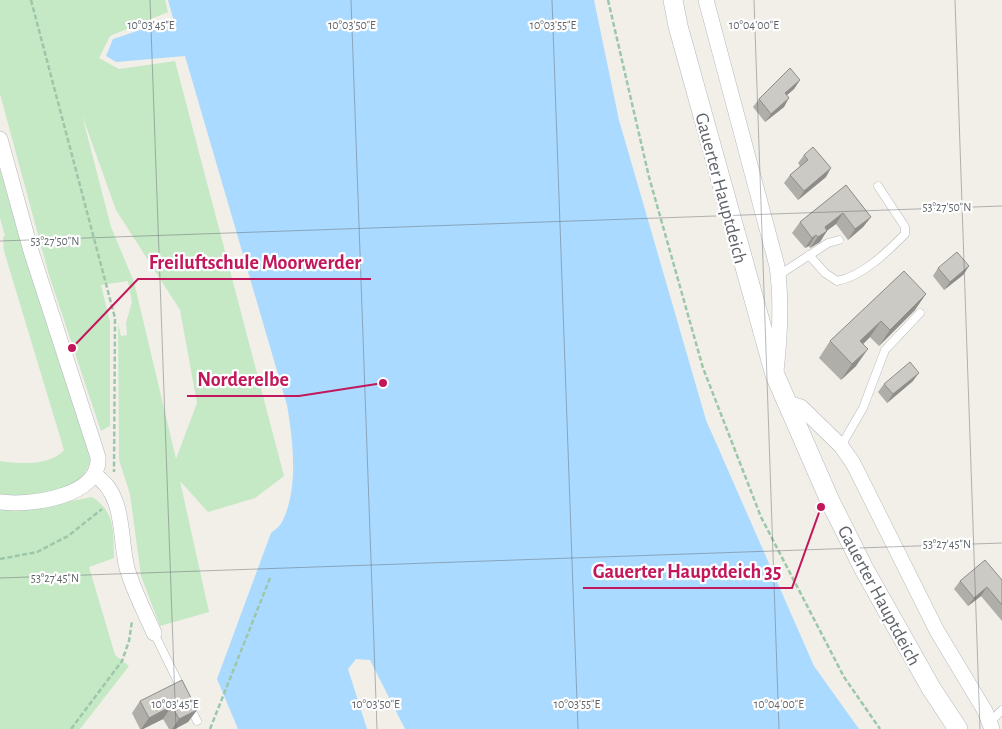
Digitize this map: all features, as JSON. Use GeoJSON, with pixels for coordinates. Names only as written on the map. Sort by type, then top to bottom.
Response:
{"type":"FeatureCollection","features":[{"type":"Feature","properties":{"kind":"street","name":"Gauerter Hauptdeich"},"geometry":{"type":"LineString","coordinates":[[673,0],[678,26],[728,213],[775,375],[830,501],[864,569],[931,688],[958,729]]}},
{"type":"Feature","properties":{"kind":"street","name":"Gauerter Hauptdeich"},"geometry":{"type":"LineString","coordinates":[[706,0],[778,276],[779,346],[775,375]]}},
{"type":"Feature","properties":{"kind":"street"},"geometry":{"type":"LineString","coordinates":[[0,139],[34,260],[98,457],[101,479],[114,500],[124,536],[127,567],[154,633]]}},
{"type":"Feature","properties":{"kind":"street","name":"Gauerter Hauptdeich"},"geometry":{"type":"LineString","coordinates":[[786,402],[801,406],[841,446],[853,463],[937,631],[985,711],[990,726]]}},
{"type":"Feature","properties":{"kind":"street"},"geometry":{"type":"LineString","coordinates":[[0,502],[14,504],[42,502],[101,479]]}},
{"type":"Feature","properties":{"kind":"lane"},"geometry":{"type":"LineString","coordinates":[[809,255],[824,273],[837,282],[850,279],[896,243],[905,234],[905,227],[878,186]]}},
{"type":"Feature","properties":{"kind":"lane"},"geometry":{"type":"LineString","coordinates":[[778,276],[828,243],[839,240]]}},
{"type":"Feature","properties":{"kind":"lane"},"geometry":{"type":"LineString","coordinates":[[841,446],[863,408],[885,350],[920,314]]}},
{"type":"Feature","properties":{"kind":"lane"},"geometry":{"type":"LineString","coordinates":[[154,633],[197,721]]}},
{"type":"Feature","properties":{"kind":"lane"},"geometry":{"type":"LineString","coordinates":[[990,726],[1002,710]]}},
{"type":"Feature","properties":{"kind":"path"},"geometry":{"type":"LineString","coordinates":[[31,0],[115,318],[115,460],[112,477],[101,479]]}},
{"type":"Feature","properties":{"kind":"path"},"geometry":{"type":"LineString","coordinates":[[608,0],[649,177],[703,368],[761,517],[844,677],[880,729]]}},
{"type":"Feature","properties":{"kind":"path"},"geometry":{"type":"LineString","coordinates":[[0,559],[37,552],[53,544],[68,536],[114,500]]}},
{"type":"Feature","properties":{"kind":"path"},"geometry":{"type":"LineString","coordinates":[[210,729],[270,578]]}},
{"type":"Feature","properties":{"kind":"path"},"geometry":{"type":"LineString","coordinates":[[71,729],[122,661],[129,641],[136,592]]}},
{"type":"Feature","properties":{"kind":"green space"},"geometry":{"type":"Polygon","coordinates":[[[0,0],[165,0],[168,12],[110,36],[99,58],[119,69],[175,61],[284,476],[255,498],[208,512],[180,481],[209,612],[160,626],[141,576],[130,494],[119,460],[118,323],[121,336],[127,335],[126,323],[132,302],[128,281],[101,285],[110,322],[110,426],[101,431],[49,275],[0,94],[0,0]],[[82,115],[111,227],[134,282],[176,459],[197,403],[180,310],[116,210],[82,115]]]}},
{"type":"Feature","properties":{"kind":"green space"},"geometry":{"type":"Polygon","coordinates":[[[0,169],[23,251],[91,459],[86,471],[77,481],[53,492],[39,494],[0,495],[0,461],[34,463],[51,459],[64,450],[4,251],[3,237],[5,236],[0,218],[0,169]]]}},
{"type":"Feature","properties":{"kind":"green space"},"geometry":{"type":"Polygon","coordinates":[[[92,497],[105,509],[112,524],[114,558],[89,567],[115,655],[129,666],[80,729],[0,729],[0,508],[30,510],[70,500],[92,497]]]}},
{"type":"Feature","properties":{"kind":"water"},"geometry":{"type":"Polygon","coordinates":[[[168,0],[594,0],[619,120],[706,420],[814,666],[859,729],[405,729],[370,660],[356,659],[348,669],[367,729],[238,729],[217,679],[271,533],[281,523],[287,509],[293,480],[293,449],[287,405],[185,56],[116,62],[106,56],[113,39],[152,26],[168,26],[173,18],[168,0]]]}},
{"type":"Feature","properties":{"kind":"building"},"geometry":{"type":"Polygon","coordinates":[[[790,68],[800,80],[785,93],[789,98],[771,114],[759,99],[790,68]]]}},
{"type":"Feature","properties":{"kind":"building"},"geometry":{"type":"Polygon","coordinates":[[[813,147],[831,168],[804,191],[790,175],[808,160],[804,155],[813,147]]]}},
{"type":"Feature","properties":{"kind":"building"},"geometry":{"type":"Polygon","coordinates":[[[846,185],[871,217],[855,229],[843,213],[825,227],[827,231],[818,237],[816,235],[812,238],[800,222],[846,185]]]}},
{"type":"Feature","properties":{"kind":"building"},"geometry":{"type":"Polygon","coordinates":[[[957,252],[969,266],[950,282],[938,268],[957,252]]]}},
{"type":"Feature","properties":{"kind":"building"},"geometry":{"type":"Polygon","coordinates":[[[904,271],[926,294],[890,330],[881,321],[860,341],[868,349],[852,364],[830,341],[904,271]]]}},
{"type":"Feature","properties":{"kind":"building"},"geometry":{"type":"Polygon","coordinates":[[[910,362],[919,373],[893,394],[884,384],[910,362]]]}},
{"type":"Feature","properties":{"kind":"building"},"geometry":{"type":"Polygon","coordinates":[[[985,560],[1002,580],[1002,605],[987,587],[974,598],[960,581],[985,560]]]}},
{"type":"Feature","properties":{"kind":"building"},"geometry":{"type":"Polygon","coordinates":[[[182,680],[197,710],[179,719],[172,706],[149,718],[140,701],[182,680]]]}},
{"type":"Feature","properties":{"kind":"place","name":"Freiluftschule Moorwerder"},"geometry":{"type":"Point","coordinates":[72,348]}},
{"type":"Feature","properties":{"kind":"place","name":"Norderelbe"},"geometry":{"type":"Point","coordinates":[383,383]}},
{"type":"Feature","properties":{"kind":"place","name":"Gauerter Hauptdeich 35"},"geometry":{"type":"Point","coordinates":[821,507]}}]}
